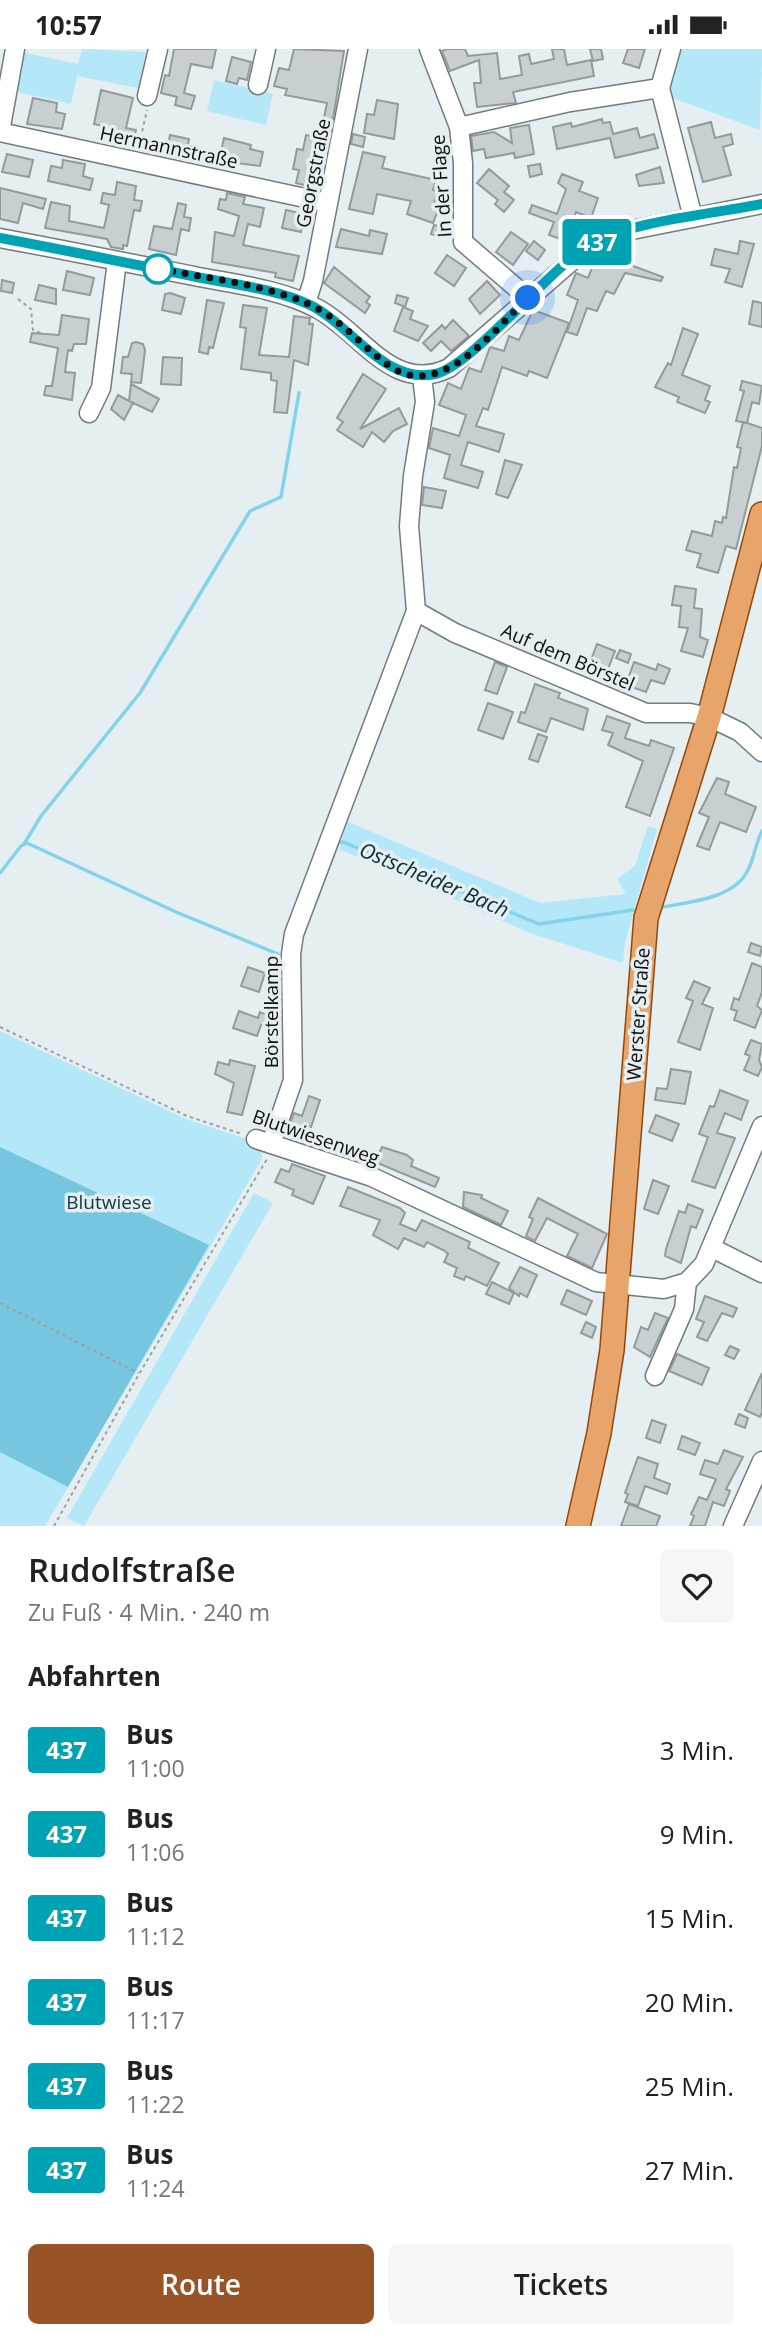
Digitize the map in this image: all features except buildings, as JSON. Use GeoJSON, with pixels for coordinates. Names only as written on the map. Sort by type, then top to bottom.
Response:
{"type":"FeatureCollection","features":[{"type":"Feature","properties":{"kind":"main road","name":"Werster Straße"},"geometry":{"type":"LineString","coordinates":[[578,1526],[606,1399],[619,1286],[646,918],[709,717],[762,514]]}},
{"type":"Feature","properties":{"kind":"street"},"geometry":{"type":"LineString","coordinates":[[0,132],[15,49]]}},
{"type":"Feature","properties":{"kind":"street"},"geometry":{"type":"LineString","coordinates":[[147,96],[158,49]]}},
{"type":"Feature","properties":{"kind":"street"},"geometry":{"type":"LineString","coordinates":[[258,85],[266,49]]}},
{"type":"Feature","properties":{"kind":"street","name":"Georgstraße"},"geometry":{"type":"LineString","coordinates":[[306,303],[313,281],[358,49]]}},
{"type":"Feature","properties":{"kind":"street","name":"In der Flage"},"geometry":{"type":"LineString","coordinates":[[429,49],[459,127],[463,163],[463,242],[528,298]]}},
{"type":"Feature","properties":{"kind":"street"},"geometry":{"type":"LineString","coordinates":[[671,49],[660,87],[693,218]]}},
{"type":"Feature","properties":{"kind":"street"},"geometry":{"type":"LineString","coordinates":[[459,127],[558,104],[660,87]]}},
{"type":"Feature","properties":{"kind":"street","name":"Hermannstraße"},"geometry":{"type":"LineString","coordinates":[[0,132],[328,203]]}},
{"type":"Feature","properties":{"kind":"street"},"geometry":{"type":"LineString","coordinates":[[0,238],[230,283],[306,303],[341,325],[392,367],[422,376],[449,368],[589,246],[616,234],[762,204]]}},
{"type":"Feature","properties":{"kind":"street"},"geometry":{"type":"LineString","coordinates":[[89,413],[101,388],[117,261]]}},
{"type":"Feature","properties":{"kind":"street","name":"Börstelkamp"},"geometry":{"type":"LineString","coordinates":[[263,1142],[293,1080],[291,954],[294,934],[416,611],[409,526],[413,476],[425,402],[422,376]]}},
{"type":"Feature","properties":{"kind":"street","name":"Auf dem Börstel"},"geometry":{"type":"LineString","coordinates":[[416,611],[455,633],[646,713],[690,713],[709,717],[740,732],[762,752]]}},
{"type":"Feature","properties":{"kind":"street"},"geometry":{"type":"LineString","coordinates":[[655,1376],[684,1309],[687,1282],[704,1264],[712,1248],[762,1126]]}},
{"type":"Feature","properties":{"kind":"street","name":"Blutwiesenweg"},"geometry":{"type":"LineString","coordinates":[[263,1142],[326,1160],[372,1177],[596,1282],[664,1289],[687,1282]]}},
{"type":"Feature","properties":{"kind":"street"},"geometry":{"type":"LineString","coordinates":[[712,1248],[762,1273]]}},
{"type":"Feature","properties":{"kind":"street"},"geometry":{"type":"LineString","coordinates":[[733,1526],[762,1461]]}},
{"type":"Feature","properties":{"kind":"path"},"geometry":{"type":"LineString","coordinates":[[136,161],[149,99],[147,96]]}},
{"type":"Feature","properties":{"kind":"path"},"geometry":{"type":"LineString","coordinates":[[18,299],[31,309],[33,330],[43,334]]}},
{"type":"Feature","properties":{"kind":"path","name":"Blutwiesenweg"},"geometry":{"type":"LineString","coordinates":[[0,1027],[187,1116],[263,1142]]}},
{"type":"Feature","properties":{"kind":"path"},"geometry":{"type":"LineString","coordinates":[[54,1526],[138,1374],[267,1159],[263,1142]]}},
{"type":"Feature","properties":{"kind":"path"},"geometry":{"type":"LineString","coordinates":[[0,1303],[138,1374]]}},
{"type":"Feature","properties":{"kind":"green space"},"geometry":{"type":"Polygon","coordinates":[[[82,49],[146,52],[138,88],[77,76],[71,104],[9,90],[17,51],[78,64],[82,49]]]}},
{"type":"Feature","properties":{"kind":"green space"},"geometry":{"type":"Polygon","coordinates":[[[678,49],[762,49],[760,130],[670,97],[668,77],[678,49]]]}},
{"type":"Feature","properties":{"kind":"green space"},"geometry":{"type":"Polygon","coordinates":[[[214,80],[273,94],[266,125],[207,111],[214,80]]]}},
{"type":"Feature","properties":{"kind":"green space"},"geometry":{"type":"Polygon","coordinates":[[[346,821],[540,903],[626,894],[617,879],[635,866],[648,826],[657,829],[625,942],[623,963],[530,933],[342,850],[339,852],[346,821]]]}},
{"type":"Feature","properties":{"kind":"green space","name":"Blutwiese"},"geometry":{"type":"Polygon","coordinates":[[[0,1031],[186,1119],[262,1144],[262,1159],[45,1526],[0,1526],[0,1031]]]}},
{"type":"Feature","properties":{"kind":"green space"},"geometry":{"type":"Polygon","coordinates":[[[0,1147],[209,1245],[68,1487],[0,1452],[0,1147]]]}},
{"type":"Feature","properties":{"kind":"green space"},"geometry":{"type":"Polygon","coordinates":[[[254,1193],[273,1203],[84,1526],[67,1518],[254,1193]]]}},
{"type":"Feature","properties":{"kind":"waterway"},"geometry":{"type":"LineString","coordinates":[[24,844],[41,816],[140,693],[250,511],[281,497],[299,393]]}},
{"type":"Feature","properties":{"kind":"waterway","name":"Ostscheider Bach"},"geometry":{"type":"LineString","coordinates":[[663,907],[709,898],[731,888],[747,872],[762,831]]}},
{"type":"Feature","properties":{"kind":"waterway","name":"Ostscheider Bach"},"geometry":{"type":"LineString","coordinates":[[301,940],[338,843],[343,842],[539,924],[633,910]]}},
{"type":"Feature","properties":{"kind":"waterway","name":"Ostscheider Bach"},"geometry":{"type":"LineString","coordinates":[[0,873],[21,846],[27,843],[176,912],[278,954]]}},
{"type":"Feature","properties":{"kind":"bus line","name":"437"},"geometry":{"type":"LineString","coordinates":[[0,238],[230,283],[306,303],[341,325],[392,367],[405,374],[422,376],[437,374],[465,356],[569,260],[589,246],[632,230],[762,204]]}},
{"type":"Feature","properties":{"kind":"route"},"geometry":{"type":"LineString","coordinates":[[158,269],[153,268],[230,283],[306,303],[341,325],[392,367],[405,374],[422,376],[437,374],[449,368],[528,298]]}}]}
